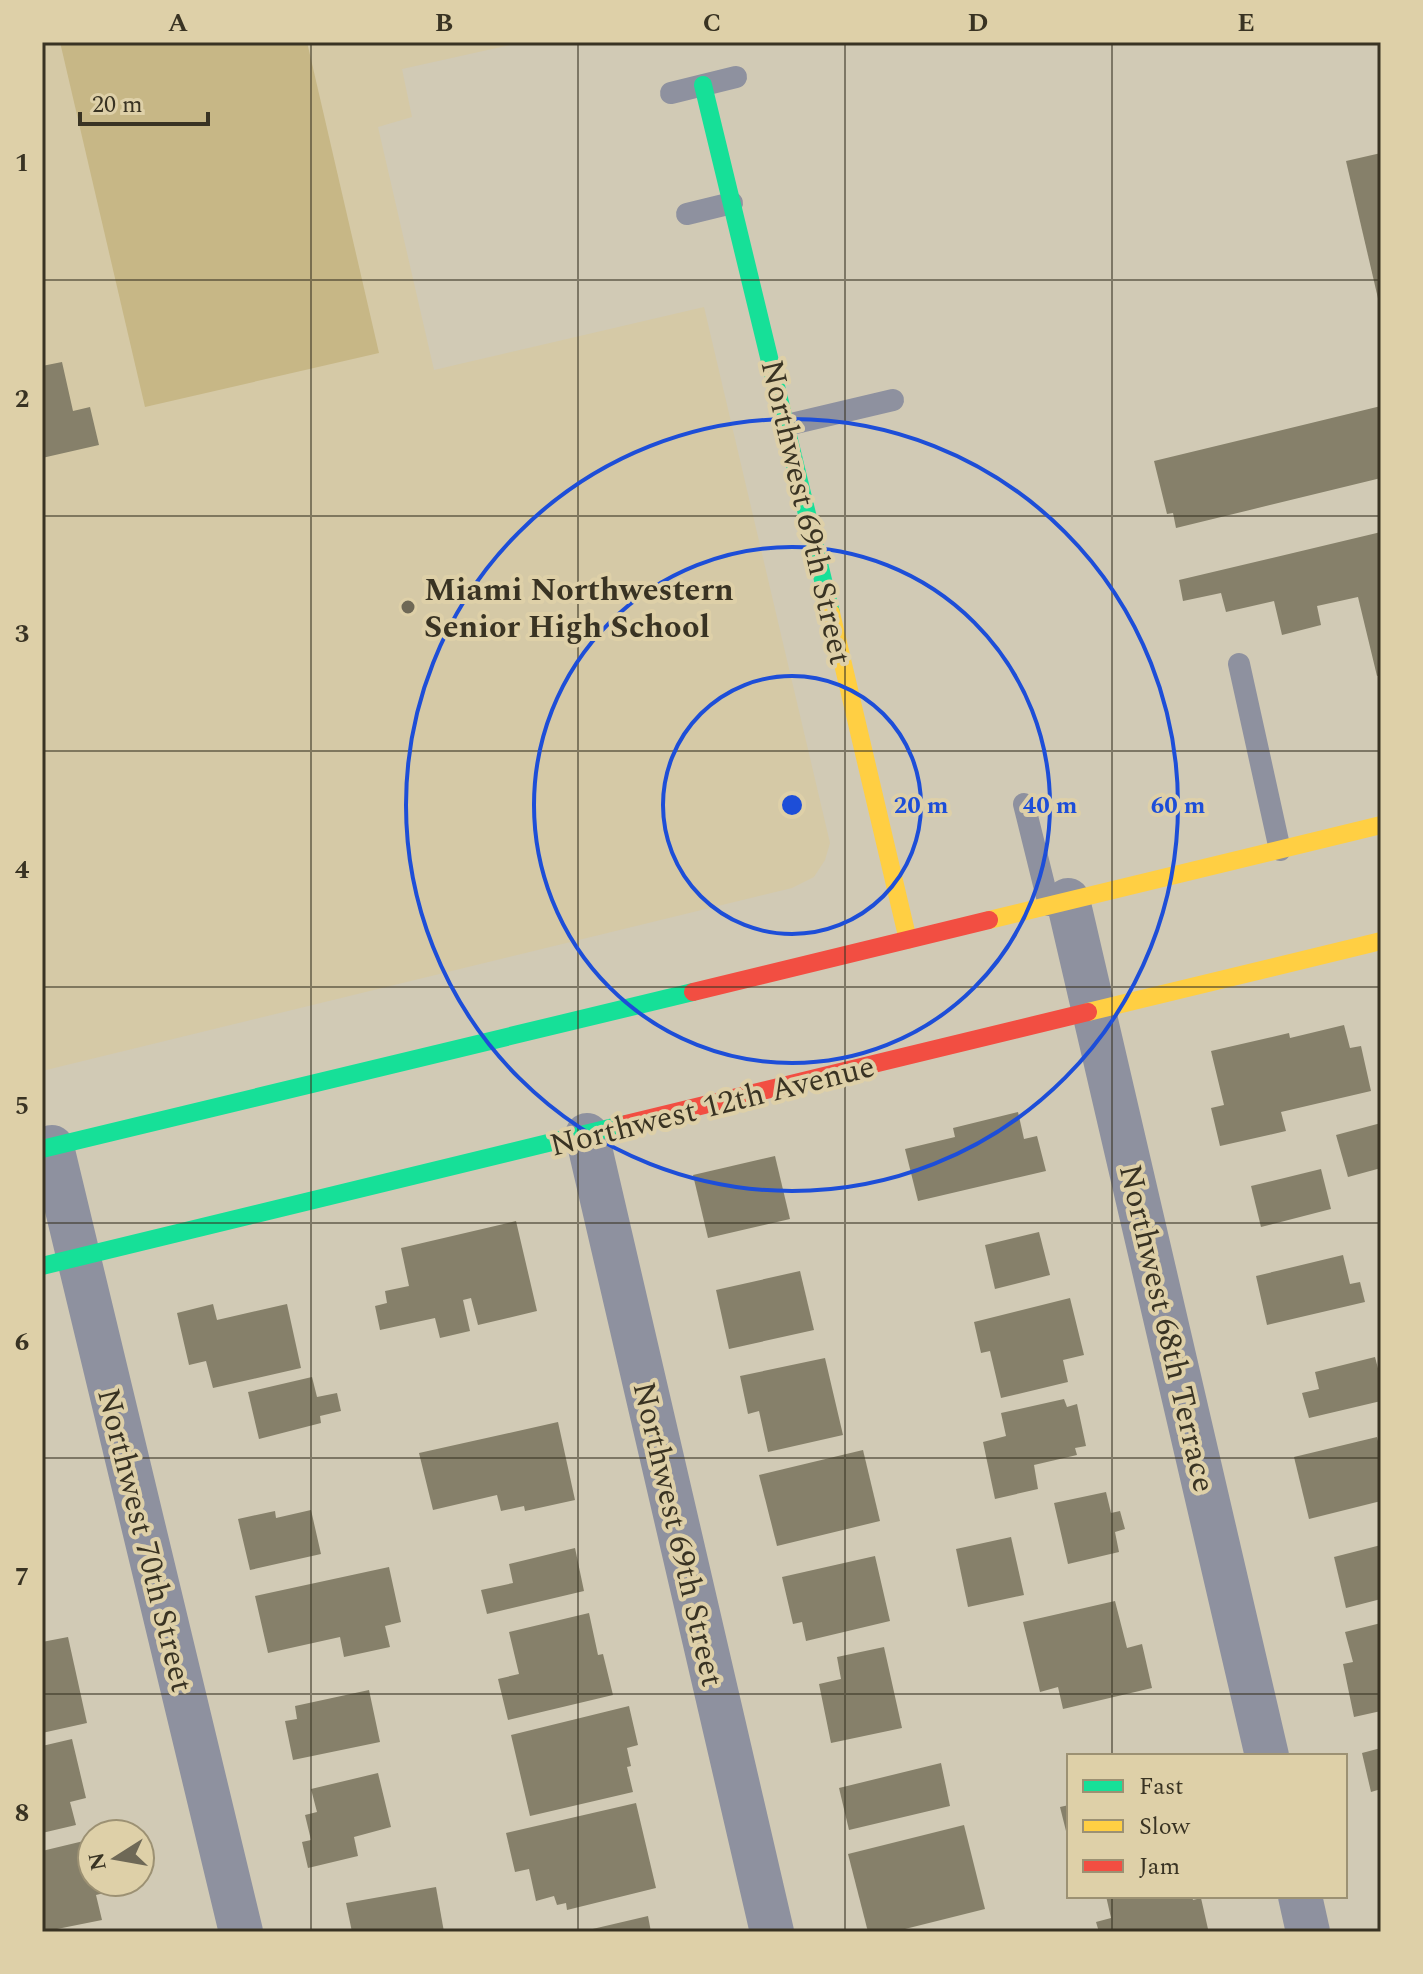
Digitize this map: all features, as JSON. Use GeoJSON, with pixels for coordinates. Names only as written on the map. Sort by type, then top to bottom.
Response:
{"type":"FeatureCollection","features":[{"type":"Feature","properties":{"kind":"street","name":"Northwest 69th Street"},"geometry":{"type":"LineString","coordinates":[[703,85],[787,425],[908,940]]}},
{"type":"Feature","properties":{"kind":"street"},"geometry":{"type":"LineString","coordinates":[[47,1148],[1381,825]]}},
{"type":"Feature","properties":{"kind":"street","name":"Northwest 68th Terrace"},"geometry":{"type":"LineString","coordinates":[[1058,902],[1095,1011],[1267,1754]]}},
{"type":"Feature","properties":{"kind":"street","name":"Northwest 12th Avenue"},"geometry":{"type":"LineString","coordinates":[[60,1262],[1381,941]]}},
{"type":"Feature","properties":{"kind":"street","name":"Northwest 69th Street"},"geometry":{"type":"LineString","coordinates":[[587,1135],[772,1932]]}},
{"type":"Feature","properties":{"kind":"street","name":"Northwest 70th Street"},"geometry":{"type":"LineString","coordinates":[[47,1148],[60,1262],[241,1932]]}},
{"type":"Feature","properties":{"kind":"street"},"geometry":{"type":"LineString","coordinates":[[1300,1898],[1308,1932]]}},
{"type":"Feature","properties":{"kind":"lane"},"geometry":{"type":"LineString","coordinates":[[671,93],[736,77]]}},
{"type":"Feature","properties":{"kind":"lane"},"geometry":{"type":"LineString","coordinates":[[687,214],[732,203]]}},
{"type":"Feature","properties":{"kind":"lane"},"geometry":{"type":"LineString","coordinates":[[787,425],[893,400]]}},
{"type":"Feature","properties":{"kind":"lane"},"geometry":{"type":"LineString","coordinates":[[1239,664],[1280,850]]}},
{"type":"Feature","properties":{"kind":"lane"},"geometry":{"type":"LineString","coordinates":[[1024,804],[1058,902]]}},
{"type":"Feature","properties":{"kind":"shaded area","name":"Miami Northwestern Senior High School"},"geometry":{"type":"Polygon","coordinates":[[[42,42],[523,42],[402,69],[412,117],[378,127],[434,370],[704,307],[830,843],[825,860],[814,877],[792,888],[42,1071],[42,42]]]}},
{"type":"Feature","properties":{"kind":"shaded area"},"geometry":{"type":"Polygon","coordinates":[[[60,42],[307,42],[379,353],[145,407],[60,42]]]}},
{"type":"Feature","properties":{"kind":"building"},"geometry":{"type":"Polygon","coordinates":[[[1381,153],[1381,307],[1380,307],[1346,161],[1381,153]]]}},
{"type":"Feature","properties":{"kind":"building"},"geometry":{"type":"Polygon","coordinates":[[[62,362],[73,411],[90,407],[99,445],[42,458],[42,366],[62,362]]]}},
{"type":"Feature","properties":{"kind":"building"},"geometry":{"type":"Polygon","coordinates":[[[1381,406],[1381,478],[1176,528],[1173,513],[1167,514],[1154,461],[1381,406]]]}},
{"type":"Feature","properties":{"kind":"building"},"geometry":{"type":"Polygon","coordinates":[[[1381,532],[1381,675],[1377,676],[1358,597],[1317,606],[1321,625],[1282,635],[1274,601],[1226,612],[1221,593],[1183,601],[1179,580],[1381,532]]]}},
{"type":"Feature","properties":{"kind":"building"},"geometry":{"type":"Polygon","coordinates":[[[1344,1025],[1350,1048],[1361,1046],[1371,1091],[1281,1112],[1286,1131],[1220,1146],[1211,1108],[1224,1105],[1211,1051],[1289,1033],[1290,1038],[1344,1025]]]}},
{"type":"Feature","properties":{"kind":"building"},"geometry":{"type":"Polygon","coordinates":[[[1018,1112],[1024,1139],[1037,1136],[1046,1171],[918,1201],[905,1149],[955,1137],[953,1128],[1018,1112]]]}},
{"type":"Feature","properties":{"kind":"building"},"geometry":{"type":"Polygon","coordinates":[[[1381,1123],[1381,1168],[1348,1177],[1336,1135],[1381,1123]]]}},
{"type":"Feature","properties":{"kind":"building"},"geometry":{"type":"Polygon","coordinates":[[[775,1156],[790,1219],[708,1238],[693,1175],[775,1156]]]}},
{"type":"Feature","properties":{"kind":"building"},"geometry":{"type":"Polygon","coordinates":[[[1321,1169],[1331,1209],[1261,1227],[1251,1186],[1321,1169]]]}},
{"type":"Feature","properties":{"kind":"building"},"geometry":{"type":"Polygon","coordinates":[[[516,1221],[537,1311],[478,1325],[471,1298],[463,1300],[470,1331],[440,1338],[435,1318],[380,1330],[375,1306],[387,1303],[385,1291],[409,1286],[401,1248],[516,1221]]]}},
{"type":"Feature","properties":{"kind":"building"},"geometry":{"type":"Polygon","coordinates":[[[1039,1232],[1050,1275],[995,1289],[985,1245],[1039,1232]]]}},
{"type":"Feature","properties":{"kind":"building"},"geometry":{"type":"Polygon","coordinates":[[[1343,1255],[1350,1284],[1360,1282],[1365,1302],[1267,1325],[1256,1276],[1343,1255]]]}},
{"type":"Feature","properties":{"kind":"building"},"geometry":{"type":"Polygon","coordinates":[[[800,1271],[814,1330],[729,1349],[716,1290],[800,1271]]]}},
{"type":"Feature","properties":{"kind":"building"},"geometry":{"type":"Polygon","coordinates":[[[1070,1298],[1084,1355],[1063,1360],[1068,1382],[1001,1398],[990,1351],[981,1353],[974,1322],[1070,1298]]]}},
{"type":"Feature","properties":{"kind":"building"},"geometry":{"type":"Polygon","coordinates":[[[213,1304],[217,1320],[287,1304],[301,1368],[213,1388],[206,1361],[189,1365],[177,1313],[213,1304]]]}},
{"type":"Feature","properties":{"kind":"building"},"geometry":{"type":"Polygon","coordinates":[[[1375,1357],[1381,1380],[1381,1401],[1309,1418],[1302,1393],[1319,1389],[1315,1372],[1375,1357]]]}},
{"type":"Feature","properties":{"kind":"building"},"geometry":{"type":"Polygon","coordinates":[[[825,1358],[843,1435],[768,1452],[759,1411],[748,1414],[740,1376],[825,1358]]]}},
{"type":"Feature","properties":{"kind":"building"},"geometry":{"type":"Polygon","coordinates":[[[312,1377],[317,1397],[337,1393],[341,1411],[320,1416],[321,1423],[259,1439],[248,1392],[312,1377]]]}},
{"type":"Feature","properties":{"kind":"building"},"geometry":{"type":"Polygon","coordinates":[[[1064,1399],[1067,1407],[1077,1404],[1086,1446],[1075,1448],[1077,1455],[1034,1465],[1038,1489],[995,1499],[983,1442],[1006,1436],[1001,1413],[1064,1399]]]}},
{"type":"Feature","properties":{"kind":"building"},"geometry":{"type":"Polygon","coordinates":[[[558,1422],[575,1500],[525,1511],[524,1506],[501,1511],[497,1495],[433,1510],[419,1453],[558,1422]]]}},
{"type":"Feature","properties":{"kind":"building"},"geometry":{"type":"Polygon","coordinates":[[[1377,1437],[1381,1453],[1381,1501],[1309,1519],[1294,1457],[1377,1437]]]}},
{"type":"Feature","properties":{"kind":"building"},"geometry":{"type":"Polygon","coordinates":[[[863,1450],[880,1521],[777,1546],[759,1475],[863,1450]]]}},
{"type":"Feature","properties":{"kind":"building"},"geometry":{"type":"Polygon","coordinates":[[[1106,1492],[1111,1513],[1120,1511],[1125,1529],[1115,1532],[1119,1552],[1068,1564],[1054,1503],[1106,1492]]]}},
{"type":"Feature","properties":{"kind":"building"},"geometry":{"type":"Polygon","coordinates":[[[311,1510],[321,1554],[250,1570],[238,1519],[275,1511],[276,1518],[311,1510]]]}},
{"type":"Feature","properties":{"kind":"building"},"geometry":{"type":"Polygon","coordinates":[[[1011,1537],[1024,1595],[968,1607],[956,1549],[1011,1537]]]}},
{"type":"Feature","properties":{"kind":"building"},"geometry":{"type":"Polygon","coordinates":[[[1381,1545],[1381,1599],[1346,1608],[1334,1557],[1381,1545]]]}},
{"type":"Feature","properties":{"kind":"building"},"geometry":{"type":"Polygon","coordinates":[[[575,1548],[584,1591],[487,1614],[481,1590],[513,1583],[509,1564],[575,1548]]]}},
{"type":"Feature","properties":{"kind":"building"},"geometry":{"type":"Polygon","coordinates":[[[875,1556],[890,1621],[806,1641],[802,1622],[793,1624],[782,1577],[875,1556]]]}},
{"type":"Feature","properties":{"kind":"building"},"geometry":{"type":"Polygon","coordinates":[[[389,1567],[401,1622],[385,1626],[390,1647],[344,1657],[340,1637],[268,1653],[255,1596],[389,1567]]]}},
{"type":"Feature","properties":{"kind":"building"},"geometry":{"type":"Polygon","coordinates":[[[1115,1601],[1127,1648],[1142,1644],[1152,1688],[1063,1709],[1058,1687],[1040,1692],[1023,1622],[1115,1601]]]}},
{"type":"Feature","properties":{"kind":"building"},"geometry":{"type":"Polygon","coordinates":[[[589,1613],[598,1655],[603,1654],[613,1695],[508,1720],[498,1679],[519,1674],[509,1632],[589,1613]]]}},
{"type":"Feature","properties":{"kind":"building"},"geometry":{"type":"Polygon","coordinates":[[[1381,1623],[1381,1711],[1354,1717],[1343,1664],[1353,1662],[1345,1632],[1381,1623]]]}},
{"type":"Feature","properties":{"kind":"building"},"geometry":{"type":"Polygon","coordinates":[[[68,1637],[87,1723],[42,1733],[42,1642],[68,1637]]]}},
{"type":"Feature","properties":{"kind":"building"},"geometry":{"type":"Polygon","coordinates":[[[884,1647],[902,1728],[831,1743],[819,1684],[841,1679],[837,1657],[884,1647]]]}},
{"type":"Feature","properties":{"kind":"building"},"geometry":{"type":"Polygon","coordinates":[[[369,1690],[380,1742],[293,1760],[285,1721],[297,1719],[295,1706],[369,1690]]]}},
{"type":"Feature","properties":{"kind":"building"},"geometry":{"type":"Polygon","coordinates":[[[629,1706],[638,1745],[627,1748],[631,1766],[627,1767],[633,1792],[530,1816],[511,1735],[629,1706]]]}},
{"type":"Feature","properties":{"kind":"building"},"geometry":{"type":"Polygon","coordinates":[[[72,1739],[86,1798],[70,1802],[76,1825],[42,1833],[42,1746],[72,1739]]]}},
{"type":"Feature","properties":{"kind":"building"},"geometry":{"type":"Polygon","coordinates":[[[1381,1748],[1381,1789],[1371,1792],[1362,1753],[1381,1748]]]}},
{"type":"Feature","properties":{"kind":"building"},"geometry":{"type":"Polygon","coordinates":[[[941,1763],[950,1806],[849,1830],[839,1788],[941,1763]]]}},
{"type":"Feature","properties":{"kind":"building"},"geometry":{"type":"Polygon","coordinates":[[[378,1773],[391,1827],[354,1837],[358,1856],[308,1868],[302,1842],[311,1840],[305,1815],[317,1812],[311,1789],[378,1773]]]}},
{"type":"Feature","properties":{"kind":"building"},"geometry":{"type":"Polygon","coordinates":[[[636,1803],[656,1888],[567,1910],[566,1903],[557,1905],[554,1896],[536,1901],[529,1869],[515,1872],[506,1833],[636,1803]]]}},
{"type":"Feature","properties":{"kind":"building"},"geometry":{"type":"Polygon","coordinates":[[[1067,1805],[1067,1835],[1060,1807],[1067,1805]]]}},
{"type":"Feature","properties":{"kind":"building"},"geometry":{"type":"Polygon","coordinates":[[[964,1825],[985,1909],[893,1932],[868,1932],[848,1854],[964,1825]]]}},
{"type":"Feature","properties":{"kind":"building"},"geometry":{"type":"Polygon","coordinates":[[[76,1843],[76,1898],[97,1898],[102,1920],[42,1932],[42,1851],[76,1843]]]}},
{"type":"Feature","properties":{"kind":"building"},"geometry":{"type":"Polygon","coordinates":[[[436,1887],[444,1932],[352,1932],[346,1903],[436,1887]]]}},
{"type":"Feature","properties":{"kind":"building"},"geometry":{"type":"Polygon","coordinates":[[[1106,1898],[1201,1898],[1208,1929],[1201,1932],[1099,1932],[1096,1922],[1111,1918],[1106,1898]]]}},
{"type":"Feature","properties":{"kind":"building"},"geometry":{"type":"Polygon","coordinates":[[[648,1916],[651,1932],[584,1932],[584,1931],[648,1916]]]}},
{"type":"Feature","properties":{"kind":"traffic: fast"},"geometry":{"type":"LineString","coordinates":[[703,85],[831,613]]}},
{"type":"Feature","properties":{"kind":"traffic: fast"},"geometry":{"type":"LineString","coordinates":[[42,1149],[693,992]]}},
{"type":"Feature","properties":{"kind":"traffic: fast"},"geometry":{"type":"LineString","coordinates":[[42,1266],[626,1124]]}},
{"type":"Feature","properties":{"kind":"traffic: slow"},"geometry":{"type":"LineString","coordinates":[[831,613],[908,940]]}},
{"type":"Feature","properties":{"kind":"traffic: slow"},"geometry":{"type":"LineString","coordinates":[[989,920],[1381,825]]}},
{"type":"Feature","properties":{"kind":"traffic: slow"},"geometry":{"type":"LineString","coordinates":[[1088,1012],[1381,941]]}},
{"type":"Feature","properties":{"kind":"traffic: jam"},"geometry":{"type":"LineString","coordinates":[[693,992],[989,920]]}},
{"type":"Feature","properties":{"kind":"traffic: jam"},"geometry":{"type":"LineString","coordinates":[[626,1124],[1088,1012]]}},
{"type":"Feature","properties":{"kind":"place","name":"Miami Northwestern Senior High School"},"geometry":{"type":"Point","coordinates":[408,607]}}]}
